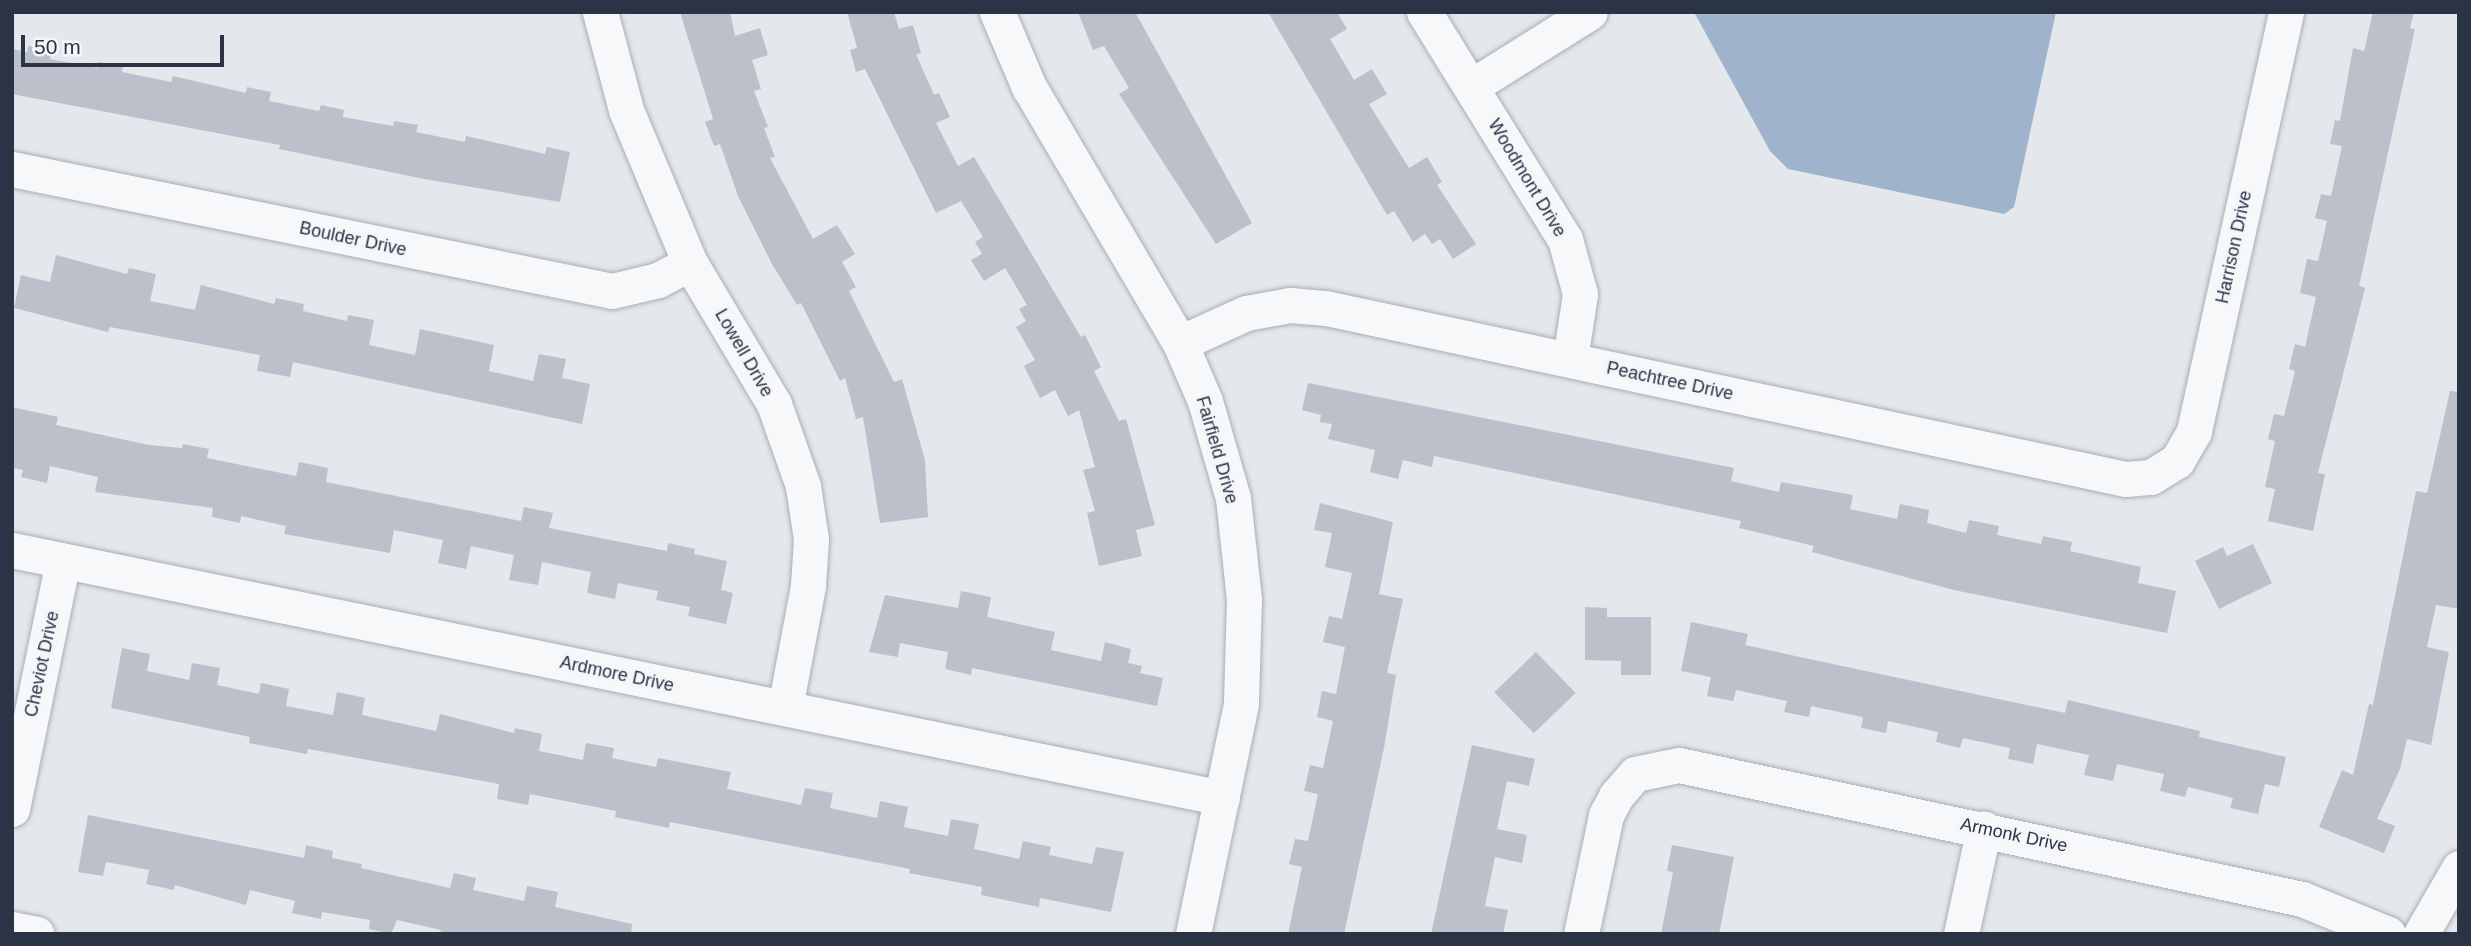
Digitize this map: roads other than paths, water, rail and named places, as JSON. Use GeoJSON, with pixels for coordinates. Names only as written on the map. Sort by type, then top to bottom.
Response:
{"type":"FeatureCollection","features":[{"type":"Feature","properties":{"kind":"street","name":"Lowell Drive"},"geometry":{"type":"LineString","coordinates":[[600,12],[626,110],[690,262],[774,404],[803,486],[811,539],[808,586],[785,708]]}},
{"type":"Feature","properties":{"kind":"street","name":"Fairfield Drive"},"geometry":{"type":"LineString","coordinates":[[997,12],[1029,87],[1180,343],[1220,448],[1241,549],[1241,704],[1193,934]]}},
{"type":"Feature","properties":{"kind":"street","name":"Woodmont Drive"},"geometry":{"type":"LineString","coordinates":[[1424,12],[1558,227],[1576,268],[1580,294],[1570,359]]}},
{"type":"Feature","properties":{"kind":"street"},"geometry":{"type":"LineString","coordinates":[[1472,86],[1590,12]]}},
{"type":"Feature","properties":{"kind":"street","name":"Harrison Drive"},"geometry":{"type":"LineString","coordinates":[[2162,471],[2178,461],[2194,431],[2286,12]]}},
{"type":"Feature","properties":{"kind":"street","name":"Boulder Drive"},"geometry":{"type":"LineString","coordinates":[[12,169],[612,291],[658,280],[690,262]]}},
{"type":"Feature","properties":{"kind":"street","name":"Peachtree Drive"},"geometry":{"type":"LineString","coordinates":[[1180,343],[1246,313],[1290,305],[1364,314],[2126,479],[2140,480],[2162,471]]}},
{"type":"Feature","properties":{"kind":"street","name":"Ardmore Drive"},"geometry":{"type":"LineString","coordinates":[[12,550],[1222,798]]}},
{"type":"Feature","properties":{"kind":"street","name":"Cheviot Drive"},"geometry":{"type":"LineString","coordinates":[[12,809],[63,561]]}},
{"type":"Feature","properties":{"kind":"street","name":"Armonk Drive"},"geometry":{"type":"LineString","coordinates":[[1581,934],[1606,815],[1635,774],[1657,766],[1695,767],[2302,899],[2388,934]]}},
{"type":"Feature","properties":{"kind":"street"},"geometry":{"type":"LineString","coordinates":[[1961,934],[1984,828]]}},
{"type":"Feature","properties":{"kind":"street"},"geometry":{"type":"LineString","coordinates":[[2421,934],[2459,868]]}},
{"type":"Feature","properties":{"kind":"street"},"geometry":{"type":"LineString","coordinates":[[12,929],[37,934]]}},
{"type":"Feature","properties":{"kind":"water"},"geometry":{"type":"Polygon","coordinates":[[[1694,12],[2056,12],[2014,207],[2004,214],[1788,169],[1770,151],[1694,12]]]}}]}
